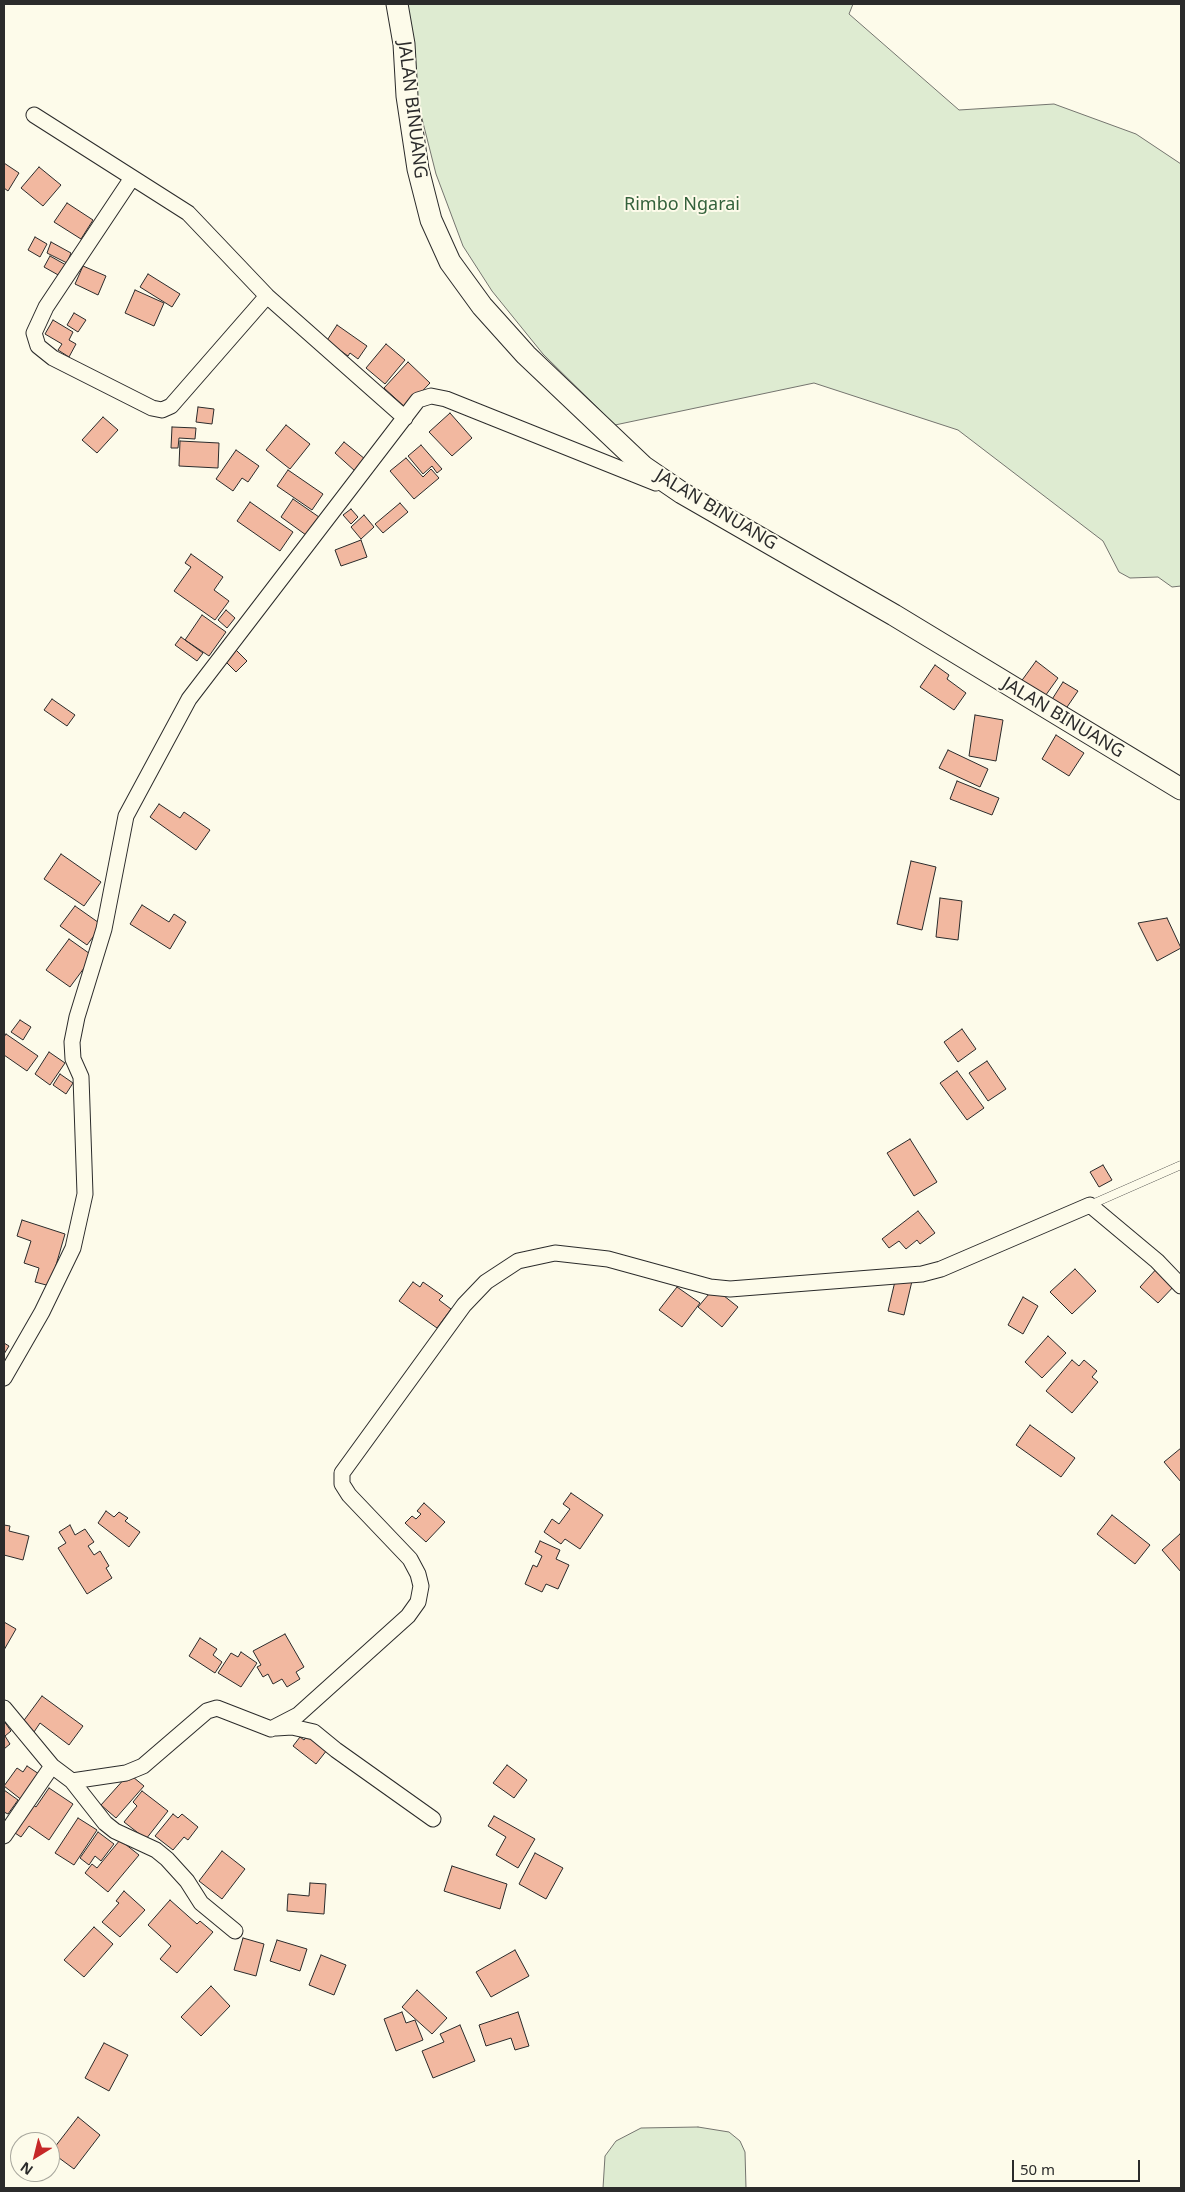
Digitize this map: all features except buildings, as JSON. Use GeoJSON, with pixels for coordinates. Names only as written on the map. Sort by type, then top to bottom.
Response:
{"type":"FeatureCollection","features":[{"type":"Feature","properties":{"kind":"main road","name":"JALAN BINUANG"},"geometry":{"type":"LineString","coordinates":[[397,4],[404,44],[407,96],[418,169],[431,220],[450,262],[482,306],[533,362],[644,467],[682,493],[894,615],[1181,789]]}},
{"type":"Feature","properties":{"kind":"street"},"geometry":{"type":"LineString","coordinates":[[34,115],[188,213],[266,296],[405,418]]}},
{"type":"Feature","properties":{"kind":"street"},"geometry":{"type":"LineString","coordinates":[[132,178],[46,307],[34,333],[38,346],[53,358],[152,408],[162,410],[171,406],[266,296]]}},
{"type":"Feature","properties":{"kind":"street"},"geometry":{"type":"LineString","coordinates":[[4,1378],[42,1312],[73,1248],[85,1194],[80,1077],[73,1059],[72,1042],[104,928],[126,816],[190,699],[418,400],[431,396],[446,399],[682,493]]}},
{"type":"Feature","properties":{"kind":"street"},"geometry":{"type":"LineString","coordinates":[[272,1728],[298,1715],[408,1616],[418,1602],[421,1586],[418,1574],[410,1558],[349,1495],[342,1484],[342,1473],[464,1305],[486,1282],[518,1261],[555,1253],[608,1259],[710,1287],[730,1289],[922,1274],[941,1269],[1090,1206],[1157,1261],[1181,1286]]}},
{"type":"Feature","properties":{"kind":"street"},"geometry":{"type":"LineString","coordinates":[[4,1708],[52,1766],[72,1781],[105,1823],[114,1831],[156,1850],[168,1859],[187,1881],[201,1903],[235,1931]]}},
{"type":"Feature","properties":{"kind":"street"},"geometry":{"type":"LineString","coordinates":[[72,1781],[126,1774],[143,1766],[155,1758],[200,1715],[217,1708],[272,1728],[292,1727],[314,1732],[336,1750],[433,1819]]}},
{"type":"Feature","properties":{"kind":"street"},"geometry":{"type":"LineString","coordinates":[[4,1836],[52,1766]]}},
{"type":"Feature","properties":{"kind":"lane"},"geometry":{"type":"LineString","coordinates":[[1090,1206],[1181,1165]]}},
{"type":"Feature","properties":{"kind":"green space","name":"Rimbo Ngarai"},"geometry":{"type":"Polygon","coordinates":[[[393,4],[853,4],[849,14],[959,110],[1054,104],[1136,134],[1181,164],[1181,586],[1172,587],[1158,577],[1130,578],[1119,572],[1103,541],[958,430],[814,383],[615,425],[543,354],[492,291],[463,246],[436,174],[393,4]]]}},
{"type":"Feature","properties":{"kind":"green space"},"geometry":{"type":"Polygon","coordinates":[[[698,2127],[729,2132],[740,2141],[745,2152],[746,2188],[603,2188],[605,2156],[616,2141],[641,2128],[698,2127]]]}}]}
